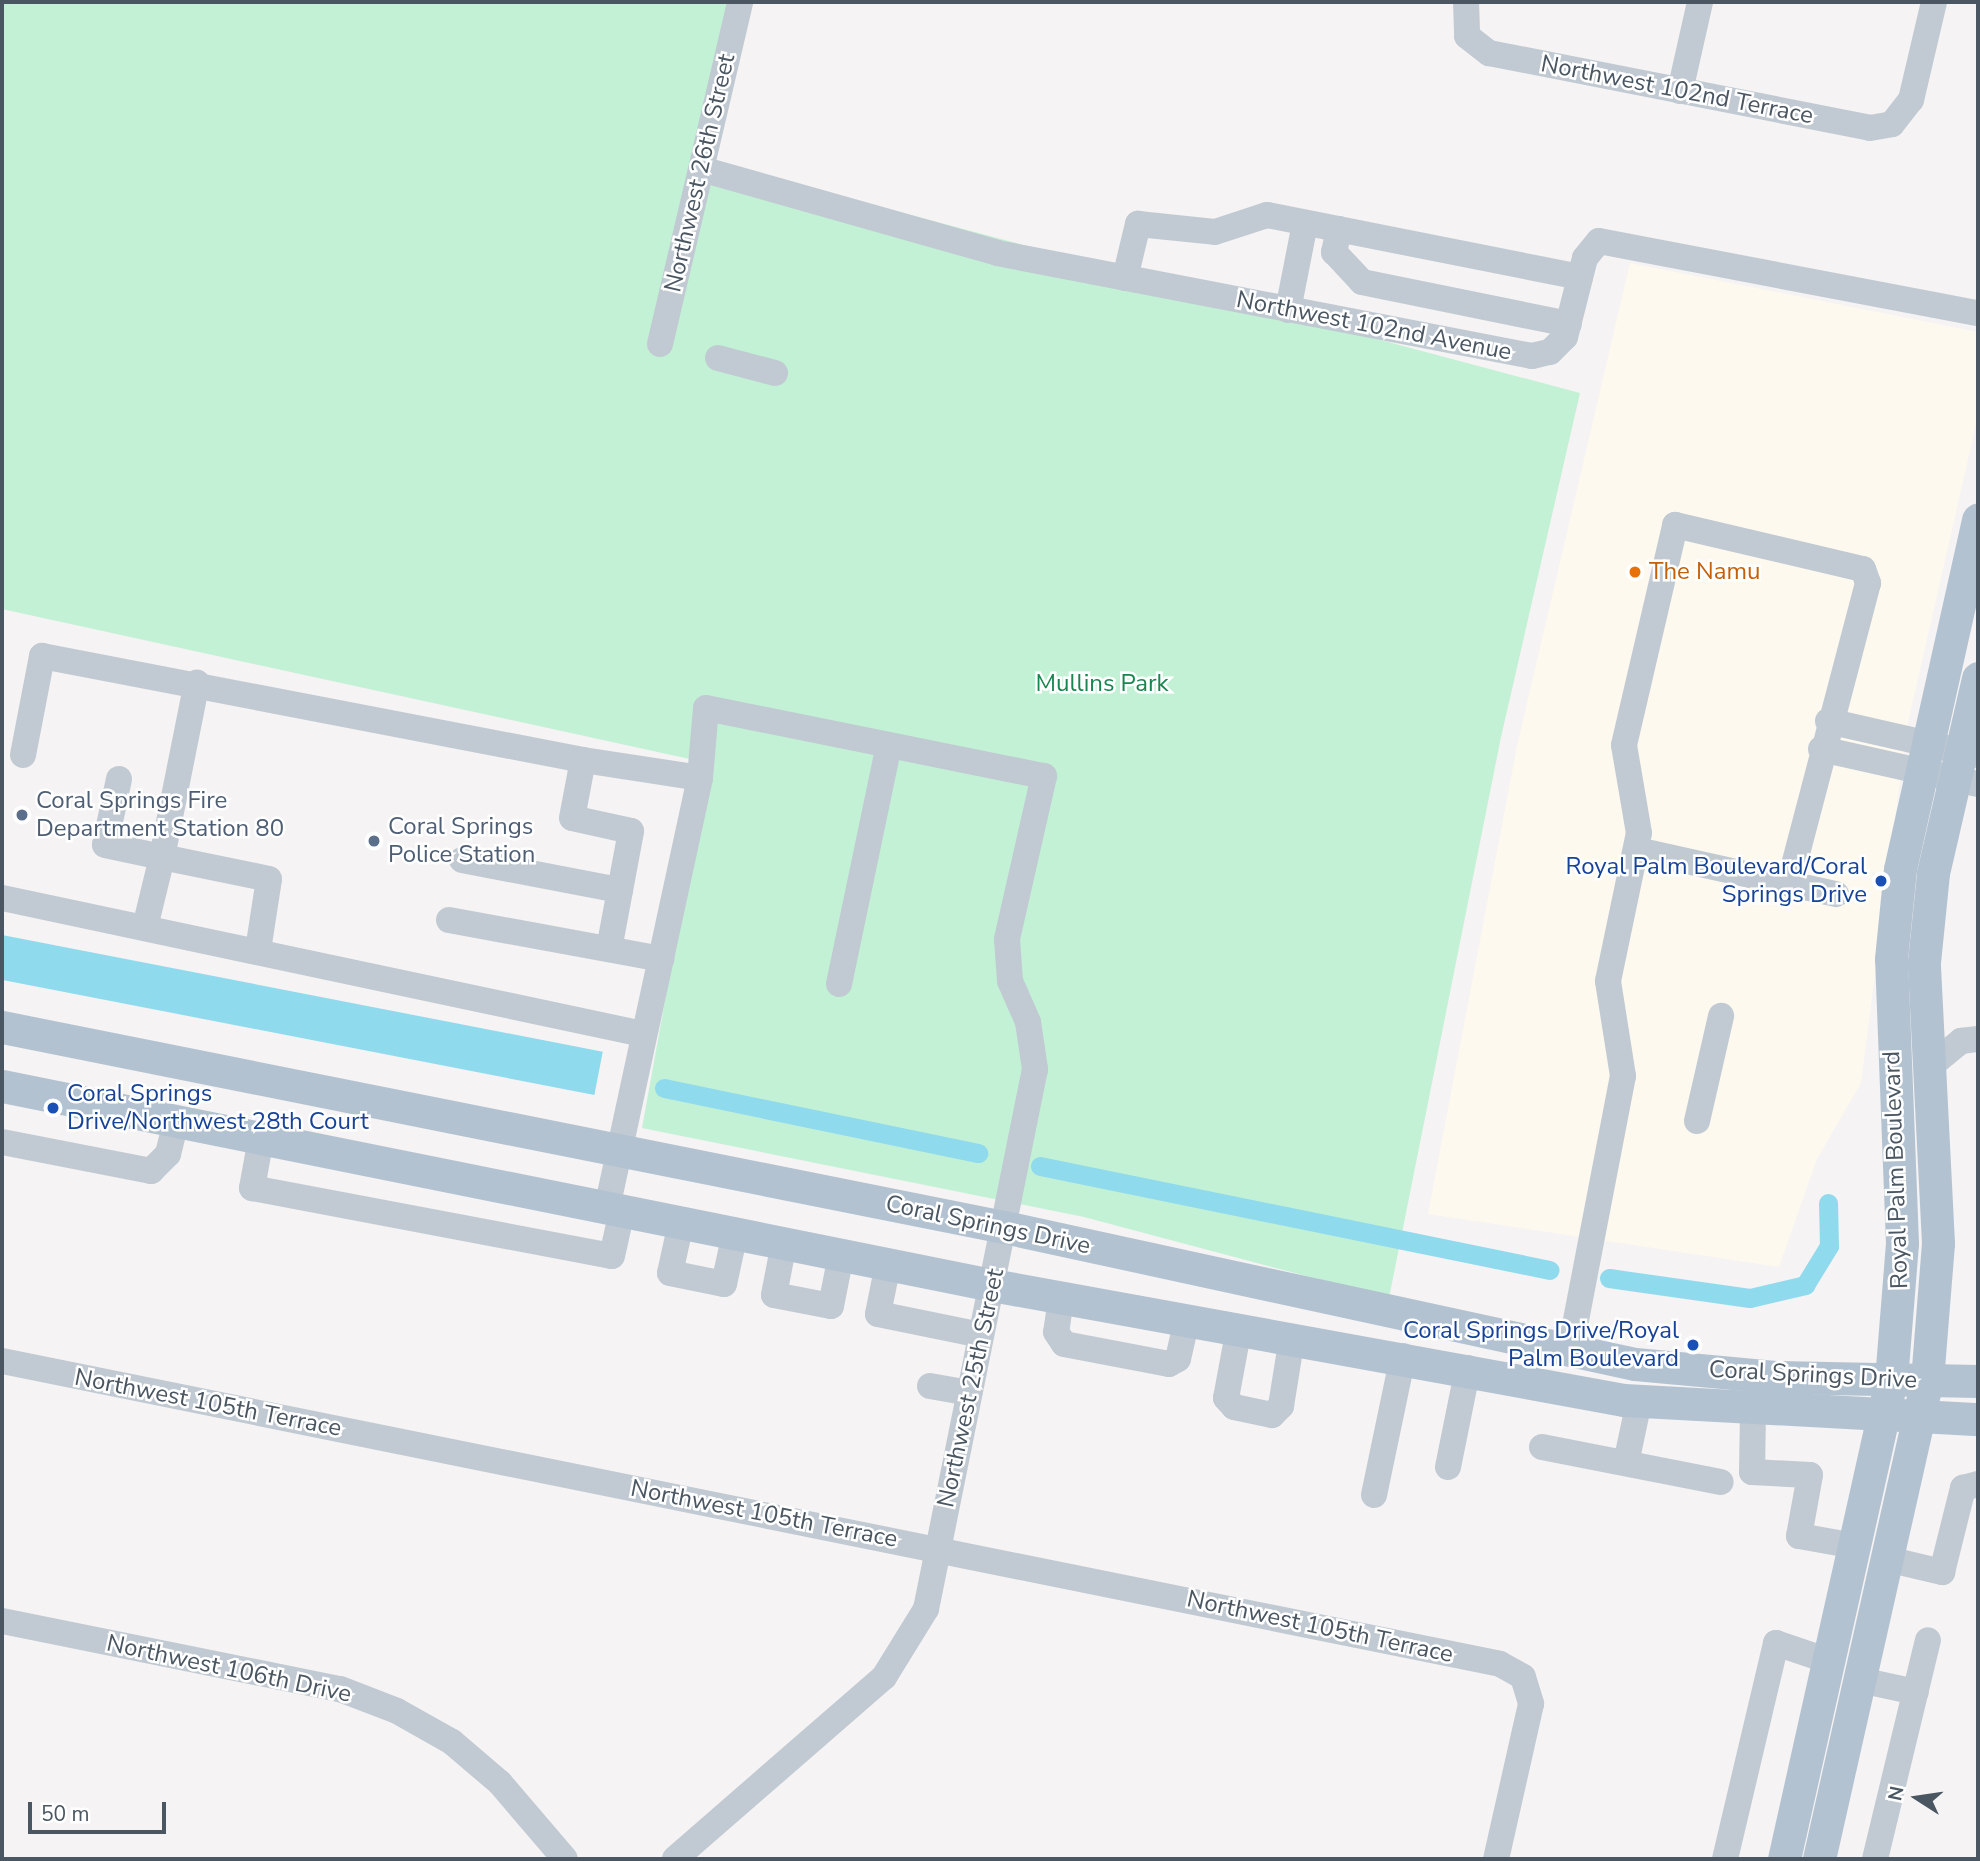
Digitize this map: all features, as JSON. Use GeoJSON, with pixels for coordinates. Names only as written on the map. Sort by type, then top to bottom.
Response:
{"type":"FeatureCollection","features":[{"type":"Feature","properties":{"kind":"main road","name":"Royal Palm Boulevard"},"geometry":{"type":"LineString","coordinates":[[1784,1859],[1891,1380],[1902,1242],[1891,959],[1900,869],[1978,520]]}},
{"type":"Feature","properties":{"kind":"main road","name":"Royal Palm Boulevard"},"geometry":{"type":"LineString","coordinates":[[1819,1859],[1927,1380],[1938,1243],[1926,1020],[1933,873],[1966,782],[1978,678]]}},
{"type":"Feature","properties":{"kind":"main road","name":"Coral Springs Drive"},"geometry":{"type":"LineString","coordinates":[[2,1027],[1004,1227],[1570,1351],[1762,1376],[1978,1381]]}},
{"type":"Feature","properties":{"kind":"main road","name":"Coral Springs Drive"},"geometry":{"type":"LineString","coordinates":[[2,1086],[992,1285],[1403,1356],[1639,1402],[1753,1411],[1978,1419]]}},
{"type":"Feature","properties":{"kind":"street","name":"Northwest 26th Street"},"geometry":{"type":"LineString","coordinates":[[660,344],[740,2]]}},
{"type":"Feature","properties":{"kind":"street","name":"Northwest 102nd Terrace"},"geometry":{"type":"LineString","coordinates":[[1466,2],[1467,36],[1489,53],[1870,128],[1892,124],[1911,100],[1934,2]]}},
{"type":"Feature","properties":{"kind":"street"},"geometry":{"type":"LineString","coordinates":[[1680,91],[1700,2]]}},
{"type":"Feature","properties":{"kind":"street","name":"Northwest 102nd Avenue"},"geometry":{"type":"LineString","coordinates":[[701,169],[997,253],[1532,356],[1550,352],[1569,324],[1580,277],[1599,241],[1628,242],[1978,313]]}},
{"type":"Feature","properties":{"kind":"street"},"geometry":{"type":"LineString","coordinates":[[1125,278],[1138,224],[1214,232],[1266,215],[1580,277]]}},
{"type":"Feature","properties":{"kind":"street"},"geometry":{"type":"LineString","coordinates":[[1288,310],[1305,223]]}},
{"type":"Feature","properties":{"kind":"street"},"geometry":{"type":"LineString","coordinates":[[1339,229],[1335,252],[1362,282],[1569,324]]}},
{"type":"Feature","properties":{"kind":"street"},"geometry":{"type":"LineString","coordinates":[[718,358],[775,373]]}},
{"type":"Feature","properties":{"kind":"street"},"geometry":{"type":"LineString","coordinates":[[1570,1351],[1623,1076],[1608,981],[1637,850],[1625,745],[1675,525],[1863,569],[1866,600],[1828,720],[1789,884]]}},
{"type":"Feature","properties":{"kind":"street"},"geometry":{"type":"LineString","coordinates":[[23,755],[42,656],[197,682],[583,760],[700,778]]}},
{"type":"Feature","properties":{"kind":"street"},"geometry":{"type":"LineString","coordinates":[[145,927],[162,858],[197,682]]}},
{"type":"Feature","properties":{"kind":"street"},"geometry":{"type":"LineString","coordinates":[[261,1138],[252,1188],[612,1256],[619,1150],[700,778],[706,708],[889,745],[839,984]]}},
{"type":"Feature","properties":{"kind":"street"},"geometry":{"type":"LineString","coordinates":[[1828,720],[1925,758],[1966,782]]}},
{"type":"Feature","properties":{"kind":"street","name":"Northwest 25th Street"},"geometry":{"type":"LineString","coordinates":[[675,1859],[884,1677],[926,1608],[1035,1069],[1028,1022],[1010,981],[1007,939],[1044,776],[889,745]]}},
{"type":"Feature","properties":{"kind":"street"},"geometry":{"type":"LineString","coordinates":[[1821,750],[1925,758],[1970,752]]}},
{"type":"Feature","properties":{"kind":"street"},"geometry":{"type":"LineString","coordinates":[[583,760],[572,818],[631,831],[609,949]]}},
{"type":"Feature","properties":{"kind":"street"},"geometry":{"type":"LineString","coordinates":[[119,779],[105,845],[269,879],[258,950]]}},
{"type":"Feature","properties":{"kind":"street"},"geometry":{"type":"LineString","coordinates":[[1637,850],[1836,894]]}},
{"type":"Feature","properties":{"kind":"street"},"geometry":{"type":"LineString","coordinates":[[462,860],[620,890]]}},
{"type":"Feature","properties":{"kind":"street"},"geometry":{"type":"LineString","coordinates":[[2,898],[258,950],[643,1034]]}},
{"type":"Feature","properties":{"kind":"street"},"geometry":{"type":"LineString","coordinates":[[449,920],[661,959]]}},
{"type":"Feature","properties":{"kind":"street"},"geometry":{"type":"LineString","coordinates":[[1697,1121],[1721,1016]]}},
{"type":"Feature","properties":{"kind":"street"},"geometry":{"type":"LineString","coordinates":[[1926,1020],[1970,1040]]}},
{"type":"Feature","properties":{"kind":"street"},"geometry":{"type":"LineString","coordinates":[[1928,1068],[1970,1040]]}},
{"type":"Feature","properties":{"kind":"street"},"geometry":{"type":"LineString","coordinates":[[2,1142],[151,1171],[168,1154],[176,1121]]}},
{"type":"Feature","properties":{"kind":"street"},"geometry":{"type":"LineString","coordinates":[[681,1223],[670,1273],[724,1284],[735,1233]]}},
{"type":"Feature","properties":{"kind":"street"},"geometry":{"type":"LineString","coordinates":[[785,1244],[774,1295],[831,1306],[842,1255]]}},
{"type":"Feature","properties":{"kind":"street"},"geometry":{"type":"LineString","coordinates":[[888,1264],[878,1314],[981,1335]]}},
{"type":"Feature","properties":{"kind":"street"},"geometry":{"type":"LineString","coordinates":[[1061,1297],[1056,1332],[1064,1344],[1170,1364],[1178,1359],[1187,1319]]}},
{"type":"Feature","properties":{"kind":"street"},"geometry":{"type":"LineString","coordinates":[[1239,1328],[1226,1398],[1234,1407],[1272,1415],[1281,1406],[1292,1338]]}},
{"type":"Feature","properties":{"kind":"street"},"geometry":{"type":"LineString","coordinates":[[1374,1495],[1403,1356]]}},
{"type":"Feature","properties":{"kind":"street","name":"Northwest 105th Terrace"},"geometry":{"type":"LineString","coordinates":[[2,1361],[1500,1664],[1523,1678],[1531,1704],[1496,1859]]}},
{"type":"Feature","properties":{"kind":"street"},"geometry":{"type":"LineString","coordinates":[[1448,1467],[1468,1368]]}},
{"type":"Feature","properties":{"kind":"street"},"geometry":{"type":"LineString","coordinates":[[930,1386],[969,1393]]}},
{"type":"Feature","properties":{"kind":"street"},"geometry":{"type":"LineString","coordinates":[[1626,1464],[1639,1402]]}},
{"type":"Feature","properties":{"kind":"street"},"geometry":{"type":"LineString","coordinates":[[1753,1411],[1752,1472],[1810,1475],[1799,1536],[1855,1546]]}},
{"type":"Feature","properties":{"kind":"street"},"geometry":{"type":"LineString","coordinates":[[1542,1447],[1721,1482]]}},
{"type":"Feature","properties":{"kind":"street"},"geometry":{"type":"LineString","coordinates":[[1887,1559],[1942,1572],[1963,1488],[1978,1484]]}},
{"type":"Feature","properties":{"kind":"street","name":"Northwest 106th Drive"},"geometry":{"type":"LineString","coordinates":[[2,1621],[340,1689],[397,1711],[453,1742],[500,1783],[565,1859]]}},
{"type":"Feature","properties":{"kind":"street"},"geometry":{"type":"LineString","coordinates":[[1875,1859],[1928,1640]]}},
{"type":"Feature","properties":{"kind":"street"},"geometry":{"type":"LineString","coordinates":[[1725,1859],[1776,1643],[1829,1661]]}},
{"type":"Feature","properties":{"kind":"street"},"geometry":{"type":"LineString","coordinates":[[1860,1679],[1916,1692]]}},
{"type":"Feature","properties":{"kind":"shaded area"},"geometry":{"type":"Polygon","coordinates":[[[1630,263],[1978,332],[1978,416],[1907,727],[1861,1083],[1817,1159],[1779,1267],[1428,1214],[1517,746],[1630,263]]]}},
{"type":"Feature","properties":{"kind":"green space","name":"Mullins Park"},"geometry":{"type":"Polygon","coordinates":[[[2,2],[748,2],[711,162],[1580,393],[1501,737],[1389,1298],[1084,1217],[642,1128],[708,763],[2,609],[2,2]]]}},
{"type":"Feature","properties":{"kind":"water"},"geometry":{"type":"Polygon","coordinates":[[[2,935],[603,1052],[594,1095],[2,980],[2,935]]]}},
{"type":"Feature","properties":{"kind":"waterway"},"geometry":{"type":"LineString","coordinates":[[664,1088],[978,1153]]}},
{"type":"Feature","properties":{"kind":"waterway"},"geometry":{"type":"LineString","coordinates":[[1040,1166],[1550,1270]]}},
{"type":"Feature","properties":{"kind":"waterway"},"geometry":{"type":"LineString","coordinates":[[1609,1278],[1750,1298],[1805,1285],[1829,1246],[1828,1203]]}},
{"type":"Feature","properties":{"kind":"place","name":"The Namu"},"geometry":{"type":"Point","coordinates":[1635,572]}},
{"type":"Feature","properties":{"kind":"place","name":"Coral Springs Fire Department Station 80"},"geometry":{"type":"Point","coordinates":[22,815]}},
{"type":"Feature","properties":{"kind":"place","name":"Coral Springs Police Station"},"geometry":{"type":"Point","coordinates":[374,841]}},
{"type":"Feature","properties":{"kind":"place","name":"Royal Palm Boulevard/Coral Springs Drive"},"geometry":{"type":"Point","coordinates":[1881,881]}},
{"type":"Feature","properties":{"kind":"place","name":"Coral Springs Drive/Northwest 28th Court"},"geometry":{"type":"Point","coordinates":[53,1108]}},
{"type":"Feature","properties":{"kind":"place","name":"Coral Springs Drive/Royal Palm Boulevard"},"geometry":{"type":"Point","coordinates":[1693,1345]}}]}
